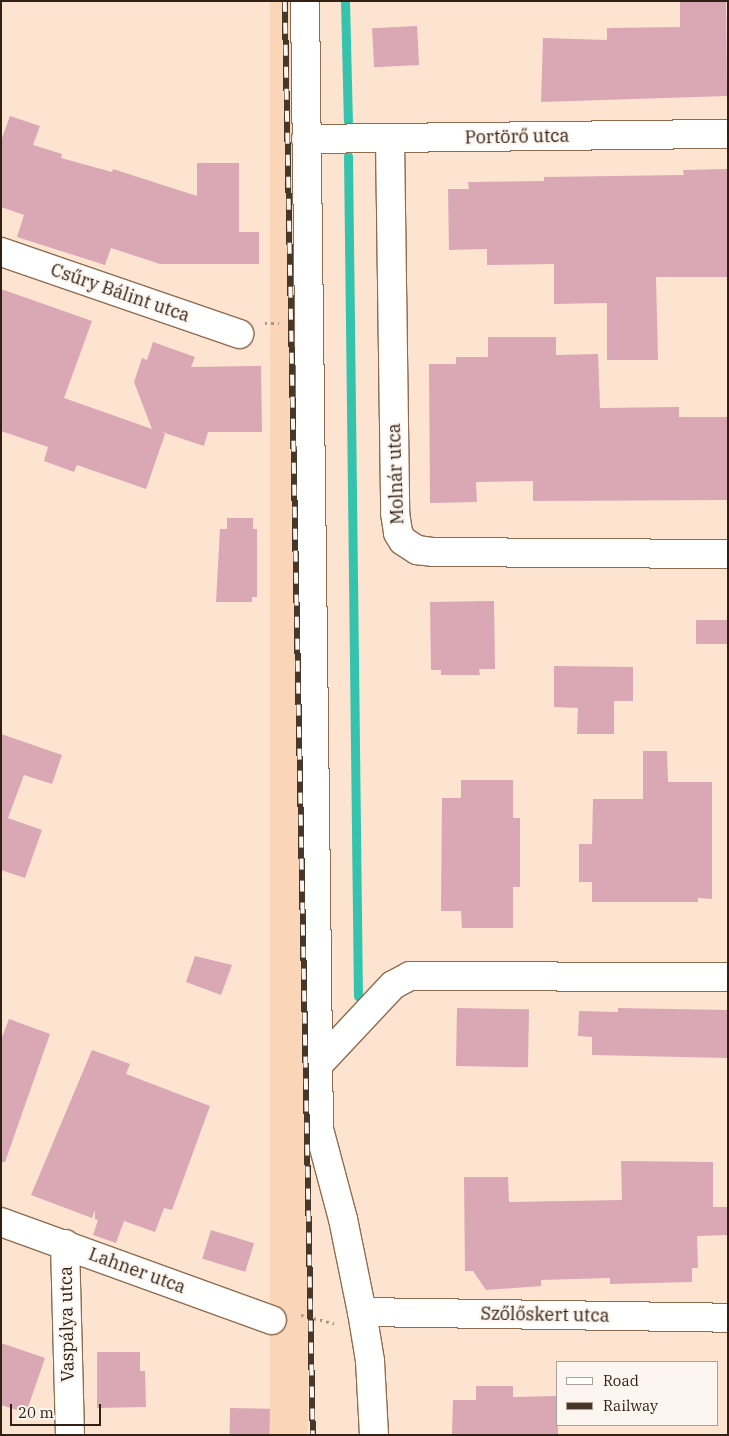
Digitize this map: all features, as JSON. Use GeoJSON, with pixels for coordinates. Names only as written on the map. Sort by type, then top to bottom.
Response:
{"type":"FeatureCollection","features":[{"type":"Feature","properties":{"kind":"street"},"geometry":{"type":"LineString","coordinates":[[305,1],[316,708],[319,1064],[322,1148],[343,1219],[362,1317],[371,1370],[374,1435]]}},
{"type":"Feature","properties":{"kind":"street","name":"Portörő utca"},"geometry":{"type":"LineString","coordinates":[[306,139],[728,134]]}},
{"type":"Feature","properties":{"kind":"street","name":"Molnár utca"},"geometry":{"type":"LineString","coordinates":[[390,139],[395,513],[398,533],[403,541],[425,551],[728,554]]}},
{"type":"Feature","properties":{"kind":"street","name":"Csűry Bálint utca"},"geometry":{"type":"LineString","coordinates":[[1,252],[239,334]]}},
{"type":"Feature","properties":{"kind":"street"},"geometry":{"type":"LineString","coordinates":[[319,1064],[393,984],[410,976],[728,977]]}},
{"type":"Feature","properties":{"kind":"street","name":"Lahner utca"},"geometry":{"type":"LineString","coordinates":[[1,1222],[284,1317]]}},
{"type":"Feature","properties":{"kind":"street","name":"Vaspálya utca"},"geometry":{"type":"LineString","coordinates":[[65,1244],[70,1435]]}},
{"type":"Feature","properties":{"kind":"street","name":"Szőlőskert utca"},"geometry":{"type":"LineString","coordinates":[[362,1317],[728,1318]]}},
{"type":"Feature","properties":{"kind":"path"},"geometry":{"type":"LineString","coordinates":[[284,1317],[324,1323],[362,1317]]}},
{"type":"Feature","properties":{"kind":"shaded area"},"geometry":{"type":"Polygon","coordinates":[[[270,1],[308,1],[308,1435],[270,1435],[270,1]]]}},
{"type":"Feature","properties":{"kind":"building"},"geometry":{"type":"Polygon","coordinates":[[[680,1],[726,1],[727,96],[541,102],[543,38],[607,40],[607,28],[680,27],[680,1]]]}},
{"type":"Feature","properties":{"kind":"building"},"geometry":{"type":"Polygon","coordinates":[[[417,26],[419,65],[374,67],[372,28],[417,26]]]}},
{"type":"Feature","properties":{"kind":"building"},"geometry":{"type":"Polygon","coordinates":[[[10,116],[40,126],[33,145],[62,154],[61,158],[112,172],[113,169],[197,196],[197,163],[239,163],[239,232],[259,232],[259,264],[160,264],[111,248],[105,265],[17,237],[24,215],[1,207],[1,141],[10,116]]]}},
{"type":"Feature","properties":{"kind":"building"},"geometry":{"type":"Polygon","coordinates":[[[727,169],[728,277],[656,277],[658,360],[607,360],[607,303],[554,304],[554,264],[487,265],[487,249],[449,250],[448,189],[469,189],[468,182],[544,181],[544,177],[684,175],[683,170],[727,169]]]}},
{"type":"Feature","properties":{"kind":"building"},"geometry":{"type":"Polygon","coordinates":[[[1,289],[92,321],[64,398],[152,429],[134,382],[142,358],[147,360],[153,342],[195,357],[191,367],[261,366],[262,432],[208,432],[204,446],[162,432],[165,434],[146,489],[77,465],[74,472],[44,461],[48,447],[1,431],[1,289]]]}},
{"type":"Feature","properties":{"kind":"building"},"geometry":{"type":"Polygon","coordinates":[[[488,337],[556,337],[556,355],[598,354],[600,408],[679,407],[679,417],[728,417],[728,500],[533,501],[533,481],[476,482],[477,502],[430,503],[429,364],[456,364],[456,357],[488,357],[488,337]]]}},
{"type":"Feature","properties":{"kind":"building"},"geometry":{"type":"Polygon","coordinates":[[[227,518],[253,518],[253,529],[257,529],[257,597],[252,597],[252,602],[216,602],[220,529],[227,529],[227,518]]]}},
{"type":"Feature","properties":{"kind":"building"},"geometry":{"type":"Polygon","coordinates":[[[494,601],[495,669],[479,669],[480,675],[441,675],[441,670],[431,670],[430,602],[494,601]]]}},
{"type":"Feature","properties":{"kind":"building"},"geometry":{"type":"Polygon","coordinates":[[[696,620],[728,620],[728,644],[696,644],[696,620]]]}},
{"type":"Feature","properties":{"kind":"building"},"geometry":{"type":"Polygon","coordinates":[[[554,666],[633,667],[633,701],[614,701],[614,734],[577,734],[578,708],[554,707],[554,666]]]}},
{"type":"Feature","properties":{"kind":"building"},"geometry":{"type":"Polygon","coordinates":[[[1,734],[62,755],[52,784],[24,775],[8,818],[42,830],[25,878],[1,870],[1,734]]]}},
{"type":"Feature","properties":{"kind":"building"},"geometry":{"type":"Polygon","coordinates":[[[643,751],[667,751],[668,782],[712,782],[712,899],[698,898],[698,902],[592,902],[592,882],[579,882],[579,844],[592,844],[593,799],[643,799],[643,751]]]}},
{"type":"Feature","properties":{"kind":"building"},"geometry":{"type":"Polygon","coordinates":[[[461,780],[513,780],[513,818],[520,818],[520,887],[513,887],[513,928],[462,928],[461,911],[441,911],[442,798],[461,798],[461,780]]]}},
{"type":"Feature","properties":{"kind":"building"},"geometry":{"type":"Polygon","coordinates":[[[195,956],[232,965],[221,995],[186,982],[195,956]]]}},
{"type":"Feature","properties":{"kind":"building"},"geometry":{"type":"Polygon","coordinates":[[[457,1008],[529,1009],[528,1067],[456,1066],[457,1008]]]}},
{"type":"Feature","properties":{"kind":"building"},"geometry":{"type":"Polygon","coordinates":[[[618,1008],[728,1010],[728,1058],[592,1055],[592,1037],[578,1036],[579,1011],[618,1012],[618,1008]]]}},
{"type":"Feature","properties":{"kind":"building"},"geometry":{"type":"Polygon","coordinates":[[[9,1019],[50,1034],[5,1162],[1,1162],[1,1040],[9,1019]]]}},
{"type":"Feature","properties":{"kind":"building"},"geometry":{"type":"Polygon","coordinates":[[[92,1050],[130,1064],[126,1074],[210,1106],[172,1210],[164,1208],[155,1232],[124,1221],[116,1243],[93,1235],[98,1220],[95,1219],[95,1210],[92,1218],[31,1195],[92,1050]]]}},
{"type":"Feature","properties":{"kind":"building"},"geometry":{"type":"Polygon","coordinates":[[[621,1161],[713,1162],[713,1207],[728,1207],[728,1235],[697,1236],[698,1268],[692,1268],[692,1282],[610,1284],[610,1278],[541,1280],[541,1286],[486,1290],[473,1271],[465,1271],[464,1177],[508,1177],[509,1202],[622,1200],[621,1161]]]}},
{"type":"Feature","properties":{"kind":"building"},"geometry":{"type":"Polygon","coordinates":[[[211,1230],[254,1243],[245,1272],[202,1259],[211,1230]]]}},
{"type":"Feature","properties":{"kind":"building"},"geometry":{"type":"Polygon","coordinates":[[[1,1343],[45,1358],[26,1413],[1,1405],[1,1343]]]}},
{"type":"Feature","properties":{"kind":"building"},"geometry":{"type":"Polygon","coordinates":[[[97,1352],[140,1352],[140,1371],[145,1371],[146,1407],[97,1408],[97,1352]]]}},
{"type":"Feature","properties":{"kind":"building"},"geometry":{"type":"Polygon","coordinates":[[[476,1386],[513,1386],[513,1397],[556,1396],[556,1426],[558,1426],[558,1435],[452,1435],[453,1400],[476,1400],[476,1386]]]}},
{"type":"Feature","properties":{"kind":"building"},"geometry":{"type":"Polygon","coordinates":[[[230,1408],[270,1409],[270,1435],[230,1435],[230,1408]]]}},
{"type":"Feature","properties":{"kind":"waterway"},"geometry":{"type":"LineString","coordinates":[[345,1],[348,121]]}},
{"type":"Feature","properties":{"kind":"waterway"},"geometry":{"type":"LineString","coordinates":[[348,156],[358,996]]}},
{"type":"Feature","properties":{"kind":"railway"},"geometry":{"type":"LineString","coordinates":[[285,1],[313,1435]]}}]}
